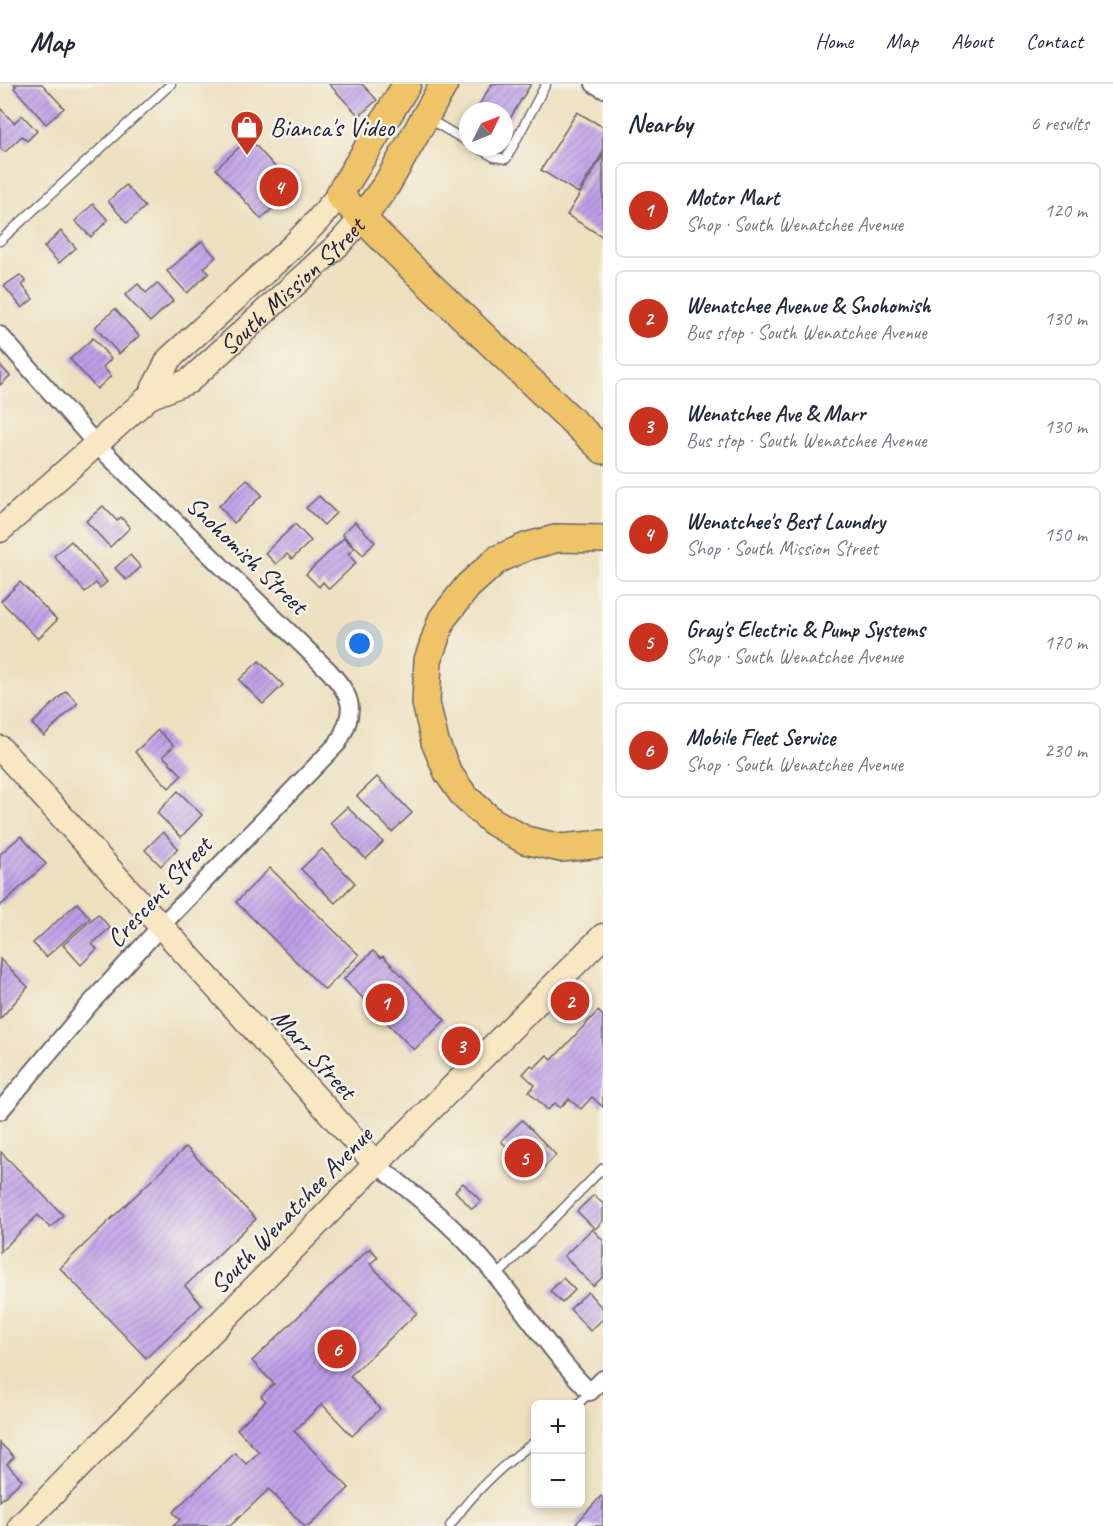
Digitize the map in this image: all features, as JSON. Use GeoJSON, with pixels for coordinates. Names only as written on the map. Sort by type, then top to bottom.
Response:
{"type":"FeatureCollection","features":[{"type":"Feature","properties":{"kind":"main road","name":"South Mission Street"},"geometry":{"type":"LineString","coordinates":[[149,397],[169,359],[293,246],[339,195],[407,84]]}},
{"type":"Feature","properties":{"kind":"main road","name":"South Mission Street"},"geometry":{"type":"LineString","coordinates":[[0,530],[149,397],[189,381],[339,244],[387,184],[444,84]]}},
{"type":"Feature","properties":{"kind":"main road"},"geometry":{"type":"LineString","coordinates":[[339,195],[603,450]]}},
{"type":"Feature","properties":{"kind":"main road"},"geometry":{"type":"LineString","coordinates":[[603,539],[559,538],[528,546],[498,559],[468,586],[442,619],[428,660],[426,703],[435,742],[448,773],[465,797],[492,821],[525,840],[561,848],[603,844]]}},
{"type":"Feature","properties":{"kind":"main road","name":"Marr Street"},"geometry":{"type":"LineString","coordinates":[[0,748],[376,1164]]}},
{"type":"Feature","properties":{"kind":"main road","name":"South Wenatchee Avenue"},"geometry":{"type":"LineString","coordinates":[[21,1526],[603,936]]}},
{"type":"Feature","properties":{"kind":"street"},"geometry":{"type":"LineString","coordinates":[[594,84],[603,89]]}},
{"type":"Feature","properties":{"kind":"street","name":"Snohomish Street"},"geometry":{"type":"LineString","coordinates":[[0,335],[96,444],[329,671],[349,695],[351,709]]}},
{"type":"Feature","properties":{"kind":"street","name":"Crescent Street"},"geometry":{"type":"LineString","coordinates":[[0,1111],[89,1005],[160,927],[338,743],[348,724],[351,709]]}},
{"type":"Feature","properties":{"kind":"street","name":"Marr Street"},"geometry":{"type":"LineString","coordinates":[[376,1164],[462,1238],[497,1276],[566,1366],[584,1398]]}},
{"type":"Feature","properties":{"kind":"street"},"geometry":{"type":"LineString","coordinates":[[584,1398],[603,1379]]}},
{"type":"Feature","properties":{"kind":"lane"},"geometry":{"type":"LineString","coordinates":[[0,242],[171,84]]}},
{"type":"Feature","properties":{"kind":"lane"},"geometry":{"type":"LineString","coordinates":[[513,146],[546,84]]}},
{"type":"Feature","properties":{"kind":"lane"},"geometry":{"type":"LineString","coordinates":[[425,117],[459,137]]}},
{"type":"Feature","properties":{"kind":"lane"},"geometry":{"type":"LineString","coordinates":[[491,156],[506,159],[508,156]]}},
{"type":"Feature","properties":{"kind":"lane"},"geometry":{"type":"LineString","coordinates":[[497,1276],[603,1168]]}},
{"type":"Feature","properties":{"kind":"lane"},"geometry":{"type":"LineString","coordinates":[[450,1526],[466,1504],[494,1474],[531,1445]]}},
{"type":"Feature","properties":{"kind":"building"},"geometry":{"type":"Polygon","coordinates":[[[14,84],[42,84],[64,108],[46,124],[14,88],[16,86],[14,84]]]}},
{"type":"Feature","properties":{"kind":"building"},"geometry":{"type":"Polygon","coordinates":[[[329,84],[362,84],[377,100],[359,116],[329,84]]]}},
{"type":"Feature","properties":{"kind":"building"},"geometry":{"type":"Polygon","coordinates":[[[492,84],[531,84],[513,113],[513,102],[481,102],[492,84]]]}},
{"type":"Feature","properties":{"kind":"building"},"geometry":{"type":"Polygon","coordinates":[[[0,108],[14,123],[22,115],[37,131],[27,141],[22,136],[5,152],[0,148],[0,108]]]}},
{"type":"Feature","properties":{"kind":"building"},"geometry":{"type":"Polygon","coordinates":[[[577,112],[603,127],[603,152],[578,193],[541,170],[577,112]]]}},
{"type":"Feature","properties":{"kind":"building"},"geometry":{"type":"Polygon","coordinates":[[[249,138],[294,188],[261,219],[216,169],[249,138]]]}},
{"type":"Feature","properties":{"kind":"building"},"geometry":{"type":"Polygon","coordinates":[[[603,155],[603,237],[567,215],[603,155]]]}},
{"type":"Feature","properties":{"kind":"building"},"geometry":{"type":"Polygon","coordinates":[[[126,185],[145,207],[127,223],[108,201],[126,185]]]}},
{"type":"Feature","properties":{"kind":"building"},"geometry":{"type":"Polygon","coordinates":[[[93,204],[108,220],[91,237],[75,221],[93,204]]]}},
{"type":"Feature","properties":{"kind":"building"},"geometry":{"type":"Polygon","coordinates":[[[61,231],[76,248],[59,263],[44,247],[61,231]]]}},
{"type":"Feature","properties":{"kind":"building"},"geometry":{"type":"Polygon","coordinates":[[[202,241],[216,257],[204,268],[209,273],[187,293],[167,271],[202,241]]]}},
{"type":"Feature","properties":{"kind":"building"},"geometry":{"type":"Polygon","coordinates":[[[20,275],[26,282],[22,285],[33,299],[22,308],[4,286],[20,275]]]}},
{"type":"Feature","properties":{"kind":"building"},"geometry":{"type":"Polygon","coordinates":[[[157,283],[173,301],[150,322],[125,295],[138,284],[146,293],[157,283]]]}},
{"type":"Feature","properties":{"kind":"building"},"geometry":{"type":"Polygon","coordinates":[[[115,309],[139,336],[119,354],[95,327],[115,309]]]}},
{"type":"Feature","properties":{"kind":"building"},"geometry":{"type":"Polygon","coordinates":[[[93,338],[111,359],[103,367],[111,376],[97,389],[70,359],[93,338]]]}},
{"type":"Feature","properties":{"kind":"building"},"geometry":{"type":"Polygon","coordinates":[[[0,365],[10,376],[0,385],[0,365]]]}},
{"type":"Feature","properties":{"kind":"building"},"geometry":{"type":"Polygon","coordinates":[[[247,479],[262,495],[234,523],[219,506],[247,479]]]}},
{"type":"Feature","properties":{"kind":"building"},"geometry":{"type":"Polygon","coordinates":[[[319,496],[336,513],[324,525],[306,508],[319,496]]]}},
{"type":"Feature","properties":{"kind":"building"},"geometry":{"type":"Polygon","coordinates":[[[103,506],[117,521],[121,517],[130,528],[110,547],[86,521],[103,506]]]}},
{"type":"Feature","properties":{"kind":"building"},"geometry":{"type":"Polygon","coordinates":[[[355,522],[375,542],[363,555],[342,534],[355,522]]]}},
{"type":"Feature","properties":{"kind":"building"},"geometry":{"type":"Polygon","coordinates":[[[295,524],[311,541],[292,559],[287,554],[276,564],[265,553],[295,524]]]}},
{"type":"Feature","properties":{"kind":"building"},"geometry":{"type":"Polygon","coordinates":[[[344,538],[354,548],[348,554],[356,563],[329,589],[323,582],[319,587],[306,574],[344,538]]]}},
{"type":"Feature","properties":{"kind":"building"},"geometry":{"type":"Polygon","coordinates":[[[71,541],[107,582],[100,588],[96,583],[85,592],[54,556],[71,541]]]}},
{"type":"Feature","properties":{"kind":"building"},"geometry":{"type":"Polygon","coordinates":[[[130,555],[141,567],[126,580],[115,568],[130,555]]]}},
{"type":"Feature","properties":{"kind":"building"},"geometry":{"type":"Polygon","coordinates":[[[20,582],[57,620],[38,639],[1,601],[20,582]]]}},
{"type":"Feature","properties":{"kind":"building"},"geometry":{"type":"Polygon","coordinates":[[[259,661],[283,685],[263,704],[239,680],[259,661]]]}},
{"type":"Feature","properties":{"kind":"building"},"geometry":{"type":"Polygon","coordinates":[[[66,691],[78,703],[44,736],[32,724],[66,691]]]}},
{"type":"Feature","properties":{"kind":"building"},"geometry":{"type":"Polygon","coordinates":[[[158,730],[174,746],[163,756],[182,775],[169,788],[135,752],[158,730]]]}},
{"type":"Feature","properties":{"kind":"building"},"geometry":{"type":"Polygon","coordinates":[[[377,777],[412,813],[392,832],[357,796],[377,777]]]}},
{"type":"Feature","properties":{"kind":"building"},"geometry":{"type":"Polygon","coordinates":[[[178,791],[202,815],[181,837],[157,813],[178,791]]]}},
{"type":"Feature","properties":{"kind":"building"},"geometry":{"type":"Polygon","coordinates":[[[347,807],[383,842],[366,859],[330,823],[347,807]]]}},
{"type":"Feature","properties":{"kind":"building"},"geometry":{"type":"Polygon","coordinates":[[[163,832],[178,848],[161,866],[145,850],[163,832]]]}},
{"type":"Feature","properties":{"kind":"building"},"geometry":{"type":"Polygon","coordinates":[[[21,836],[46,864],[0,906],[0,854],[21,836]]]}},
{"type":"Feature","properties":{"kind":"building"},"geometry":{"type":"Polygon","coordinates":[[[322,849],[355,883],[335,903],[301,869],[322,849]]]}},
{"type":"Feature","properties":{"kind":"building"},"geometry":{"type":"Polygon","coordinates":[[[270,868],[359,955],[325,990],[236,902],[270,868]]]}},
{"type":"Feature","properties":{"kind":"building"},"geometry":{"type":"Polygon","coordinates":[[[77,903],[90,918],[46,957],[33,943],[77,903]]]}},
{"type":"Feature","properties":{"kind":"building"},"geometry":{"type":"Polygon","coordinates":[[[98,914],[110,928],[92,944],[97,949],[81,965],[63,945],[98,914]]]}},
{"type":"Feature","properties":{"kind":"building"},"geometry":{"type":"Polygon","coordinates":[[[373,951],[381,958],[383,956],[445,1020],[414,1050],[344,979],[373,951]]]}},
{"type":"Feature","properties":{"kind":"building"},"geometry":{"type":"Polygon","coordinates":[[[0,959],[28,987],[0,1019],[0,959]]]}},
{"type":"Feature","properties":{"kind":"building"},"geometry":{"type":"Polygon","coordinates":[[[598,1011],[603,1016],[603,1107],[592,1097],[581,1109],[569,1099],[560,1108],[555,1103],[548,1110],[529,1092],[535,1085],[523,1074],[531,1065],[534,1068],[547,1055],[552,1060],[598,1011]]]}},
{"type":"Feature","properties":{"kind":"building"},"geometry":{"type":"Polygon","coordinates":[[[522,1120],[556,1155],[536,1176],[501,1141],[522,1120]]]}},
{"type":"Feature","properties":{"kind":"building"},"geometry":{"type":"Polygon","coordinates":[[[186,1147],[256,1219],[185,1286],[202,1305],[146,1358],[60,1268],[186,1147]]]}},
{"type":"Feature","properties":{"kind":"building"},"geometry":{"type":"Polygon","coordinates":[[[1,1152],[63,1215],[50,1228],[38,1215],[0,1252],[1,1152]]]}},
{"type":"Feature","properties":{"kind":"building"},"geometry":{"type":"Polygon","coordinates":[[[463,1183],[481,1201],[472,1209],[455,1191],[463,1183]]]}},
{"type":"Feature","properties":{"kind":"building"},"geometry":{"type":"Polygon","coordinates":[[[594,1195],[603,1204],[603,1221],[595,1229],[577,1211],[594,1195]]]}},
{"type":"Feature","properties":{"kind":"building"},"geometry":{"type":"Polygon","coordinates":[[[592,1229],[603,1240],[603,1277],[593,1286],[564,1256],[592,1229]]]}},
{"type":"Feature","properties":{"kind":"building"},"geometry":{"type":"Polygon","coordinates":[[[370,1248],[378,1257],[370,1264],[417,1313],[350,1376],[380,1409],[352,1436],[322,1404],[294,1431],[349,1488],[309,1526],[304,1526],[269,1489],[230,1526],[173,1526],[180,1520],[173,1512],[235,1453],[246,1464],[259,1452],[237,1429],[266,1401],[261,1396],[274,1384],[252,1361],[370,1248]]]}},
{"type":"Feature","properties":{"kind":"building"},"geometry":{"type":"Polygon","coordinates":[[[563,1278],[575,1290],[562,1303],[550,1291],[563,1278]]]}},
{"type":"Feature","properties":{"kind":"building"},"geometry":{"type":"Polygon","coordinates":[[[588,1292],[603,1309],[603,1319],[590,1331],[570,1309],[588,1292]]]}},
{"type":"Feature","properties":{"kind":"building"},"geometry":{"type":"Polygon","coordinates":[[[0,1443],[14,1457],[7,1464],[22,1480],[0,1501],[0,1443]]]}},
{"type":"Feature","properties":{"kind":"building"},"geometry":{"type":"Polygon","coordinates":[[[601,1496],[603,1498],[603,1526],[574,1526],[601,1496]]]}},
{"type":"Feature","properties":{"kind":"place","name":"Bianca's Video"},"geometry":{"type":"Point","coordinates":[247,156]}},
{"type":"Feature","properties":{"kind":"place","name":"Wenatchee's Best Laundry"},"geometry":{"type":"Point","coordinates":[279,187]}},
{"type":"Feature","properties":{"kind":"place","name":"Wenatchee Avenue & Snohomish"},"geometry":{"type":"Point","coordinates":[570,1001]}},
{"type":"Feature","properties":{"kind":"place","name":"Motor Mart"},"geometry":{"type":"Point","coordinates":[385,1003]}},
{"type":"Feature","properties":{"kind":"place","name":"Wenatchee Ave & Marr"},"geometry":{"type":"Point","coordinates":[461,1046]}},
{"type":"Feature","properties":{"kind":"place","name":"Gray's Electric & Pump Systems"},"geometry":{"type":"Point","coordinates":[524,1158]}},
{"type":"Feature","properties":{"kind":"place","name":"Mobile Fleet Service"},"geometry":{"type":"Point","coordinates":[337,1349]}}]}
